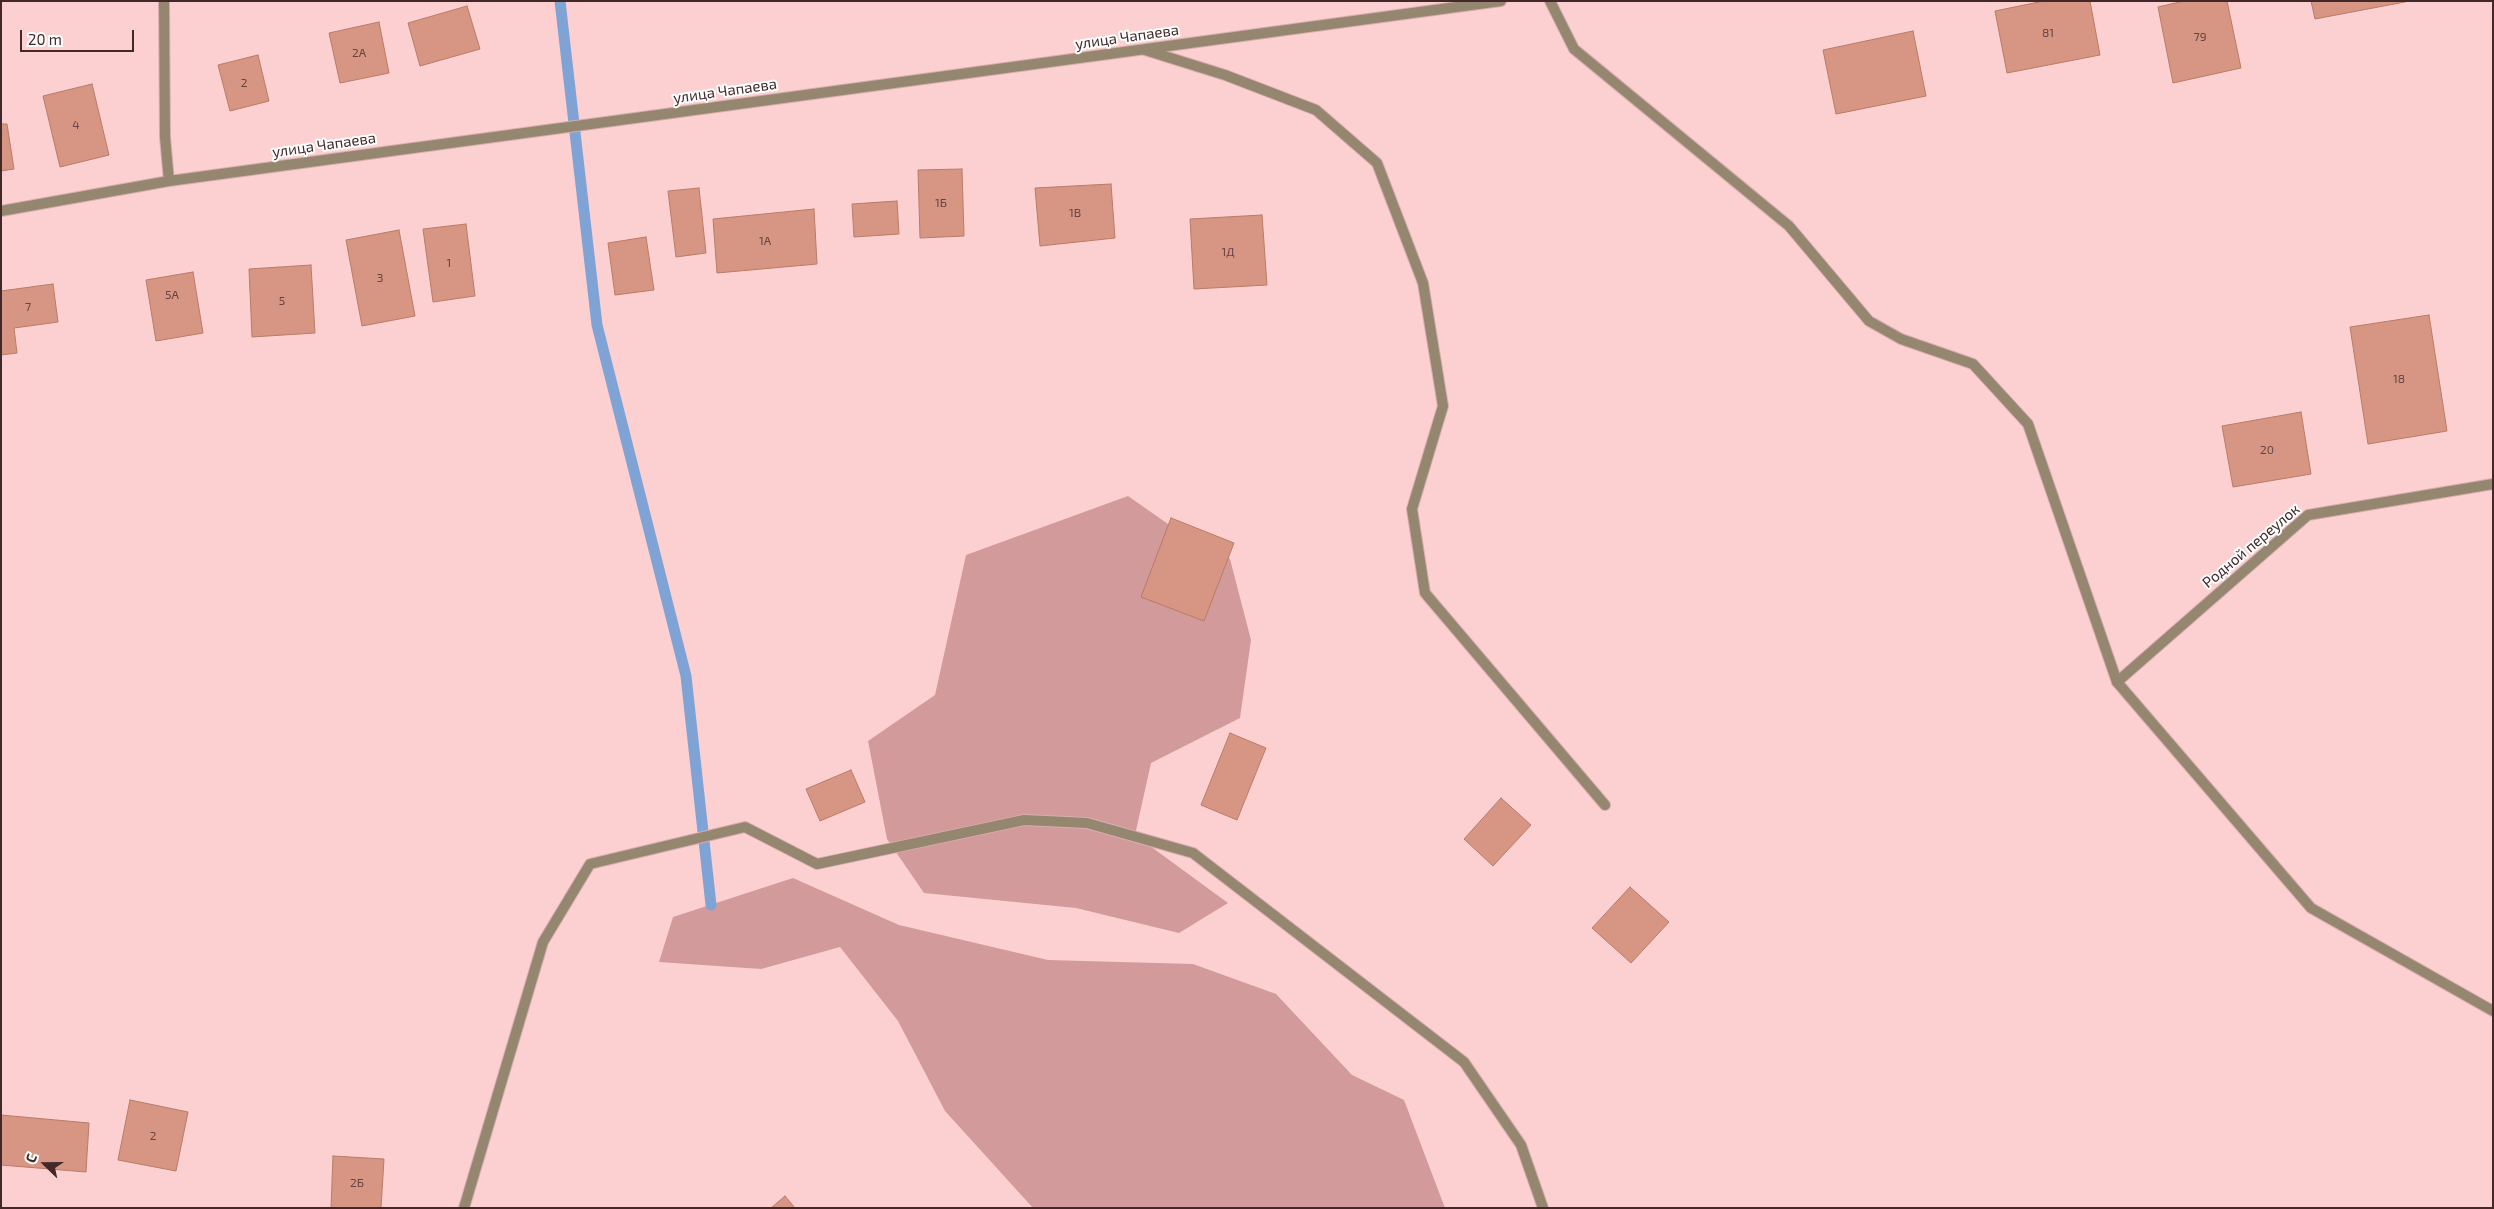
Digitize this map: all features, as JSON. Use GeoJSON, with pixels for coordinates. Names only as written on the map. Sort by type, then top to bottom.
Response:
{"type":"FeatureCollection","features":[{"type":"Feature","properties":{"kind":"street"},"geometry":{"type":"LineString","coordinates":[[164,1],[165,137],[169,181]]}},
{"type":"Feature","properties":{"kind":"street","name":"улица Чапаева"},"geometry":{"type":"LineString","coordinates":[[1,211],[169,181],[1455,9],[1500,1]]}},
{"type":"Feature","properties":{"kind":"street"},"geometry":{"type":"LineString","coordinates":[[1550,1],[1574,50],[1789,226],[1869,321],[1901,340],[1973,364],[2028,424],[2117,682],[2311,908],[2493,1011]]}},
{"type":"Feature","properties":{"kind":"street"},"geometry":{"type":"LineString","coordinates":[[1146,50],[1225,74],[1316,110],[1377,163],[1423,283],[1443,406],[1412,509],[1425,593],[1605,805]]}},
{"type":"Feature","properties":{"kind":"street","name":"Родной переулок"},"geometry":{"type":"LineString","coordinates":[[2117,682],[2308,515],[2493,484]]}},
{"type":"Feature","properties":{"kind":"street"},"geometry":{"type":"LineString","coordinates":[[464,1208],[543,942],[590,864],[745,827],[817,864],[1024,820],[1087,823],[1193,853],[1464,1062],[1521,1145],[1543,1208]]}},
{"type":"Feature","properties":{"kind":"shaded area"},"geometry":{"type":"Polygon","coordinates":[[[1128,496],[1178,531],[1230,559],[1251,640],[1240,718],[1151,763],[1135,835],[1228,903],[1179,933],[1076,908],[924,893],[887,839],[868,741],[935,695],[966,555],[1128,496]]]}},
{"type":"Feature","properties":{"kind":"shaded area"},"geometry":{"type":"Polygon","coordinates":[[[793,878],[899,925],[1048,960],[1193,964],[1276,994],[1352,1075],[1404,1100],[1445,1208],[1033,1208],[945,1111],[898,1021],[840,947],[761,969],[659,962],[673,917],[793,878]]]}},
{"type":"Feature","properties":{"kind":"building"},"geometry":{"type":"Polygon","coordinates":[[[2044,1],[2090,1],[2100,55],[2007,73],[1995,11],[2044,1]]]}},
{"type":"Feature","properties":{"kind":"building"},"geometry":{"type":"Polygon","coordinates":[[[2184,1],[2227,1],[2241,68],[2173,83],[2158,7],[2184,1]]]}},
{"type":"Feature","properties":{"kind":"building"},"geometry":{"type":"Polygon","coordinates":[[[2311,1],[2410,1],[2315,19],[2311,1]]]}},
{"type":"Feature","properties":{"kind":"building"},"geometry":{"type":"Polygon","coordinates":[[[467,6],[480,49],[420,66],[408,23],[467,6]]]}},
{"type":"Feature","properties":{"kind":"building"},"geometry":{"type":"Polygon","coordinates":[[[379,22],[389,73],[340,83],[329,33],[379,22]]]}},
{"type":"Feature","properties":{"kind":"building"},"geometry":{"type":"Polygon","coordinates":[[[1913,31],[1926,96],[1836,114],[1823,50],[1913,31]]]}},
{"type":"Feature","properties":{"kind":"building"},"geometry":{"type":"Polygon","coordinates":[[[258,55],[269,101],[230,111],[218,65],[258,55]]]}},
{"type":"Feature","properties":{"kind":"building"},"geometry":{"type":"Polygon","coordinates":[[[92,84],[109,155],[60,167],[43,96],[92,84]]]}},
{"type":"Feature","properties":{"kind":"building"},"geometry":{"type":"Polygon","coordinates":[[[1,124],[7,124],[14,169],[1,171],[1,124]]]}},
{"type":"Feature","properties":{"kind":"building"},"geometry":{"type":"Polygon","coordinates":[[[962,169],[964,236],[920,238],[918,170],[962,169]]]}},
{"type":"Feature","properties":{"kind":"building"},"geometry":{"type":"Polygon","coordinates":[[[1111,184],[1115,238],[1040,246],[1035,188],[1111,184]]]}},
{"type":"Feature","properties":{"kind":"building"},"geometry":{"type":"Polygon","coordinates":[[[699,188],[706,253],[676,257],[668,191],[699,188]]]}},
{"type":"Feature","properties":{"kind":"building"},"geometry":{"type":"Polygon","coordinates":[[[897,201],[899,234],[854,237],[852,204],[897,201]]]}},
{"type":"Feature","properties":{"kind":"building"},"geometry":{"type":"Polygon","coordinates":[[[814,209],[817,264],[717,273],[713,219],[814,209]]]}},
{"type":"Feature","properties":{"kind":"building"},"geometry":{"type":"Polygon","coordinates":[[[1262,215],[1267,285],[1194,289],[1190,219],[1262,215]]]}},
{"type":"Feature","properties":{"kind":"building"},"geometry":{"type":"Polygon","coordinates":[[[466,224],[475,296],[433,302],[423,229],[466,224]]]}},
{"type":"Feature","properties":{"kind":"building"},"geometry":{"type":"Polygon","coordinates":[[[399,230],[415,316],[362,326],[346,240],[399,230]]]}},
{"type":"Feature","properties":{"kind":"building"},"geometry":{"type":"Polygon","coordinates":[[[646,237],[654,290],[615,295],[608,243],[646,237]]]}},
{"type":"Feature","properties":{"kind":"building"},"geometry":{"type":"Polygon","coordinates":[[[311,265],[315,333],[252,337],[249,269],[311,265]]]}},
{"type":"Feature","properties":{"kind":"building"},"geometry":{"type":"Polygon","coordinates":[[[193,272],[203,333],[156,341],[146,280],[193,272]]]}},
{"type":"Feature","properties":{"kind":"building"},"geometry":{"type":"Polygon","coordinates":[[[53,284],[58,322],[14,328],[17,353],[1,355],[1,291],[53,284]]]}},
{"type":"Feature","properties":{"kind":"building"},"geometry":{"type":"Polygon","coordinates":[[[2429,315],[2447,431],[2368,444],[2350,327],[2429,315]]]}},
{"type":"Feature","properties":{"kind":"building"},"geometry":{"type":"Polygon","coordinates":[[[2301,412],[2311,474],[2233,487],[2222,426],[2301,412]]]}},
{"type":"Feature","properties":{"kind":"building"},"geometry":{"type":"Polygon","coordinates":[[[1171,518],[1234,543],[1204,621],[1141,597],[1171,518]]]}},
{"type":"Feature","properties":{"kind":"building"},"geometry":{"type":"Polygon","coordinates":[[[1230,733],[1266,748],[1237,820],[1201,805],[1230,733]]]}},
{"type":"Feature","properties":{"kind":"building"},"geometry":{"type":"Polygon","coordinates":[[[851,770],[865,802],[820,821],[806,789],[851,770]]]}},
{"type":"Feature","properties":{"kind":"building"},"geometry":{"type":"Polygon","coordinates":[[[1501,798],[1531,825],[1493,866],[1464,839],[1501,798]]]}},
{"type":"Feature","properties":{"kind":"building"},"geometry":{"type":"Polygon","coordinates":[[[1630,887],[1669,922],[1631,963],[1592,928],[1630,887]]]}},
{"type":"Feature","properties":{"kind":"building"},"geometry":{"type":"Polygon","coordinates":[[[130,1100],[188,1112],[176,1171],[118,1160],[130,1100]]]}},
{"type":"Feature","properties":{"kind":"building"},"geometry":{"type":"Polygon","coordinates":[[[1,1115],[89,1123],[86,1172],[1,1165],[1,1115]]]}},
{"type":"Feature","properties":{"kind":"building"},"geometry":{"type":"Polygon","coordinates":[[[333,1156],[384,1159],[381,1208],[331,1208],[333,1156]]]}},
{"type":"Feature","properties":{"kind":"building"},"geometry":{"type":"Polygon","coordinates":[[[785,1196],[795,1208],[771,1208],[785,1196]]]}},
{"type":"Feature","properties":{"kind":"waterway"},"geometry":{"type":"LineString","coordinates":[[560,1],[597,325],[686,676],[711,905]]}}]}
